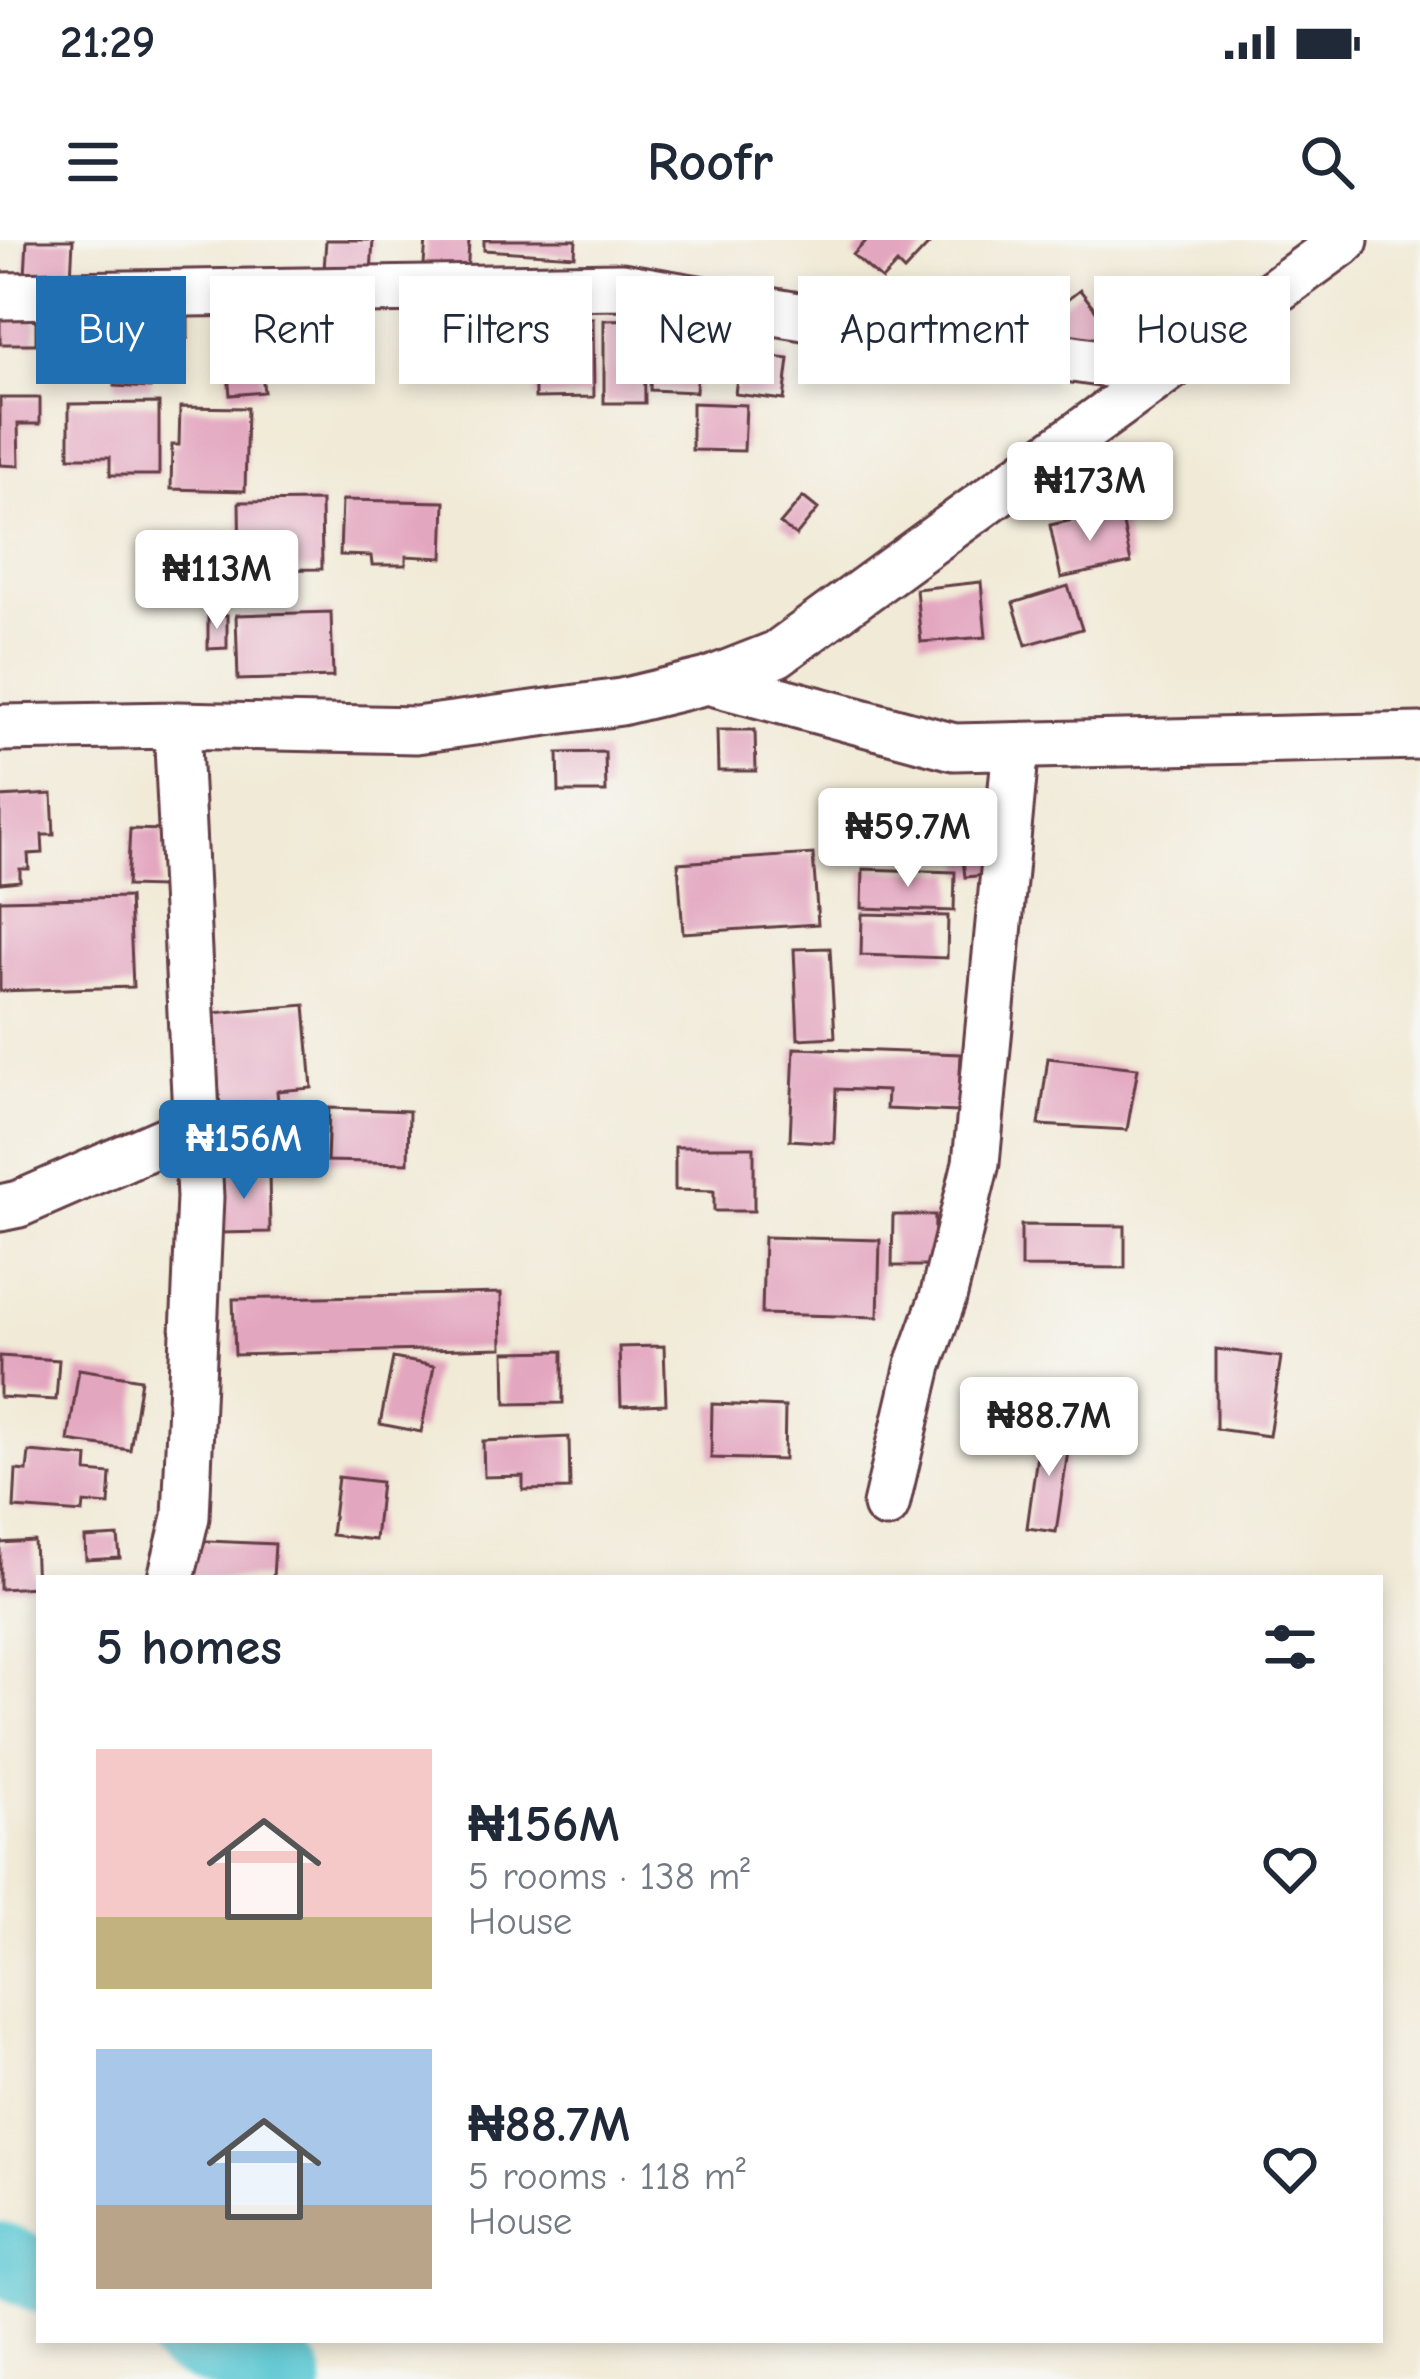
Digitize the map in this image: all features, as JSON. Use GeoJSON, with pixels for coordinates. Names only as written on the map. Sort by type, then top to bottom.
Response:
{"type":"FeatureCollection","features":[{"type":"Feature","properties":{"kind":"street"},"geometry":{"type":"LineString","coordinates":[[1290,279],[1345,240]]}},
{"type":"Feature","properties":{"kind":"street"},"geometry":{"type":"LineString","coordinates":[[0,296],[621,286],[1094,362]]}},
{"type":"Feature","properties":{"kind":"street"},"geometry":{"type":"LineString","coordinates":[[0,728],[177,724],[416,730],[621,702],[707,681],[777,654],[1144,384]]}},
{"type":"Feature","properties":{"kind":"street"},"geometry":{"type":"LineString","coordinates":[[707,681],[954,748],[1420,736]]}},
{"type":"Feature","properties":{"kind":"street"},"geometry":{"type":"LineString","coordinates":[[172,1575],[187,1517],[200,1198],[177,724]]}},
{"type":"Feature","properties":{"kind":"street"},"geometry":{"type":"LineString","coordinates":[[886,1504],[976,1162],[1016,746]]}},
{"type":"Feature","properties":{"kind":"street"},"geometry":{"type":"LineString","coordinates":[[0,1208],[195,1127]]}},
{"type":"Feature","properties":{"kind":"building"},"geometry":{"type":"Polygon","coordinates":[[[27,240],[73,240],[71,276],[25,276],[27,240]]]}},
{"type":"Feature","properties":{"kind":"building"},"geometry":{"type":"Polygon","coordinates":[[[326,240],[373,240],[371,273],[324,270],[326,240]]]}},
{"type":"Feature","properties":{"kind":"building"},"geometry":{"type":"Polygon","coordinates":[[[426,240],[469,240],[467,276],[423,276],[426,240]]]}},
{"type":"Feature","properties":{"kind":"building"},"geometry":{"type":"Polygon","coordinates":[[[484,240],[576,240],[575,256],[484,250],[484,240]]]}},
{"type":"Feature","properties":{"kind":"building"},"geometry":{"type":"Polygon","coordinates":[[[867,240],[933,240],[904,271],[897,264],[886,276],[877,276],[853,255],[867,240]]]}},
{"type":"Feature","properties":{"kind":"building"},"geometry":{"type":"Polygon","coordinates":[[[1080,290],[1094,308],[1094,345],[1070,363],[1070,298],[1080,290]]]}},
{"type":"Feature","properties":{"kind":"building"},"geometry":{"type":"Polygon","coordinates":[[[0,313],[36,314],[36,344],[0,344],[0,313]]]}},
{"type":"Feature","properties":{"kind":"building"},"geometry":{"type":"Polygon","coordinates":[[[592,318],[594,397],[535,398],[535,384],[592,384],[592,318]]]}},
{"type":"Feature","properties":{"kind":"building"},"geometry":{"type":"Polygon","coordinates":[[[604,320],[616,320],[616,384],[645,384],[645,403],[604,403],[604,320]]]}},
{"type":"Feature","properties":{"kind":"building"},"geometry":{"type":"Polygon","coordinates":[[[774,357],[789,359],[784,400],[735,394],[736,384],[774,384],[774,357]]]}},
{"type":"Feature","properties":{"kind":"building"},"geometry":{"type":"Polygon","coordinates":[[[115,384],[150,384],[150,388],[115,384]]]}},
{"type":"Feature","properties":{"kind":"building"},"geometry":{"type":"Polygon","coordinates":[[[229,384],[263,384],[264,392],[230,395],[229,384]]]}},
{"type":"Feature","properties":{"kind":"building"},"geometry":{"type":"Polygon","coordinates":[[[650,384],[696,384],[696,392],[650,390],[650,384]]]}},
{"type":"Feature","properties":{"kind":"building"},"geometry":{"type":"Polygon","coordinates":[[[0,398],[40,398],[40,424],[18,424],[19,466],[0,465],[0,398]]]}},
{"type":"Feature","properties":{"kind":"building"},"geometry":{"type":"Polygon","coordinates":[[[159,403],[159,475],[110,475],[110,457],[69,457],[69,404],[159,403]]]}},
{"type":"Feature","properties":{"kind":"building"},"geometry":{"type":"Polygon","coordinates":[[[692,403],[746,405],[744,451],[692,450],[692,403]]]}},
{"type":"Feature","properties":{"kind":"building"},"geometry":{"type":"Polygon","coordinates":[[[180,407],[247,408],[245,491],[171,489],[172,445],[179,445],[180,407]]]}},
{"type":"Feature","properties":{"kind":"building"},"geometry":{"type":"Polygon","coordinates":[[[803,497],[818,509],[796,536],[780,524],[803,497]]]}},
{"type":"Feature","properties":{"kind":"building"},"geometry":{"type":"Polygon","coordinates":[[[342,500],[445,502],[443,558],[406,556],[406,565],[372,565],[371,556],[340,555],[342,500]]]}},
{"type":"Feature","properties":{"kind":"building"},"geometry":{"type":"Polygon","coordinates":[[[321,501],[322,569],[240,570],[239,502],[321,501]]]}},
{"type":"Feature","properties":{"kind":"building"},"geometry":{"type":"Polygon","coordinates":[[[1120,510],[1131,563],[1061,578],[1050,525],[1120,510]]]}},
{"type":"Feature","properties":{"kind":"building"},"geometry":{"type":"Polygon","coordinates":[[[981,582],[986,637],[921,642],[916,589],[981,582]]]}},
{"type":"Feature","properties":{"kind":"building"},"geometry":{"type":"Polygon","coordinates":[[[1068,586],[1082,629],[1026,645],[1013,603],[1068,586]]]}},
{"type":"Feature","properties":{"kind":"building"},"geometry":{"type":"Polygon","coordinates":[[[331,612],[333,677],[238,680],[236,615],[331,612]]]}},
{"type":"Feature","properties":{"kind":"building"},"geometry":{"type":"Polygon","coordinates":[[[208,614],[227,615],[227,648],[208,649],[208,614]]]}},
{"type":"Feature","properties":{"kind":"building"},"geometry":{"type":"Polygon","coordinates":[[[717,730],[755,730],[756,771],[718,771],[717,730]]]}},
{"type":"Feature","properties":{"kind":"building"},"geometry":{"type":"Polygon","coordinates":[[[605,752],[606,792],[559,792],[558,753],[605,752]]]}},
{"type":"Feature","properties":{"kind":"building"},"geometry":{"type":"Polygon","coordinates":[[[52,794],[54,835],[42,835],[43,853],[28,854],[29,869],[20,869],[20,881],[0,883],[0,797],[52,794]]]}},
{"type":"Feature","properties":{"kind":"building"},"geometry":{"type":"Polygon","coordinates":[[[130,829],[163,830],[161,887],[127,886],[130,829]]]}},
{"type":"Feature","properties":{"kind":"building"},"geometry":{"type":"Polygon","coordinates":[[[1004,837],[1007,873],[965,877],[961,841],[1004,837]]]}},
{"type":"Feature","properties":{"kind":"building"},"geometry":{"type":"Polygon","coordinates":[[[813,854],[818,924],[683,933],[678,863],[813,854]]]}},
{"type":"Feature","properties":{"kind":"building"},"geometry":{"type":"Polygon","coordinates":[[[863,869],[955,872],[954,911],[862,908],[863,869]]]}},
{"type":"Feature","properties":{"kind":"building"},"geometry":{"type":"Polygon","coordinates":[[[129,897],[133,987],[0,991],[0,900],[129,897]]]}},
{"type":"Feature","properties":{"kind":"building"},"geometry":{"type":"Polygon","coordinates":[[[862,914],[948,916],[947,958],[861,955],[862,914]]]}},
{"type":"Feature","properties":{"kind":"building"},"geometry":{"type":"Polygon","coordinates":[[[830,948],[835,1037],[798,1039],[794,949],[830,948]]]}},
{"type":"Feature","properties":{"kind":"building"},"geometry":{"type":"Polygon","coordinates":[[[305,1005],[312,1088],[277,1091],[278,1101],[220,1106],[212,1013],[305,1005]]]}},
{"type":"Feature","properties":{"kind":"building"},"geometry":{"type":"Polygon","coordinates":[[[794,1048],[961,1054],[958,1112],[886,1109],[887,1091],[836,1089],[834,1143],[790,1140],[794,1048]]]}},
{"type":"Feature","properties":{"kind":"building"},"geometry":{"type":"Polygon","coordinates":[[[1048,1058],[1138,1068],[1127,1130],[1039,1125],[1048,1058]]]}},
{"type":"Feature","properties":{"kind":"building"},"geometry":{"type":"Polygon","coordinates":[[[329,1108],[409,1111],[408,1163],[327,1161],[329,1108]]]}},
{"type":"Feature","properties":{"kind":"building"},"geometry":{"type":"Polygon","coordinates":[[[675,1147],[754,1147],[754,1211],[714,1211],[714,1191],[675,1190],[675,1147]]]}},
{"type":"Feature","properties":{"kind":"building"},"geometry":{"type":"Polygon","coordinates":[[[269,1170],[270,1232],[218,1233],[217,1171],[269,1170]]]}},
{"type":"Feature","properties":{"kind":"building"},"geometry":{"type":"Polygon","coordinates":[[[893,1215],[935,1215],[934,1266],[892,1266],[893,1215]]]}},
{"type":"Feature","properties":{"kind":"building"},"geometry":{"type":"Polygon","coordinates":[[[1021,1225],[1125,1226],[1125,1268],[1021,1267],[1021,1225]]]}},
{"type":"Feature","properties":{"kind":"building"},"geometry":{"type":"Polygon","coordinates":[[[764,1237],[880,1240],[878,1317],[762,1314],[764,1237]]]}},
{"type":"Feature","properties":{"kind":"building"},"geometry":{"type":"Polygon","coordinates":[[[501,1293],[502,1348],[235,1355],[233,1299],[501,1293]]]}},
{"type":"Feature","properties":{"kind":"building"},"geometry":{"type":"Polygon","coordinates":[[[664,1346],[666,1404],[621,1406],[619,1347],[664,1346]]]}},
{"type":"Feature","properties":{"kind":"building"},"geometry":{"type":"Polygon","coordinates":[[[1216,1349],[1281,1357],[1269,1436],[1216,1429],[1216,1349]]]}},
{"type":"Feature","properties":{"kind":"building"},"geometry":{"type":"Polygon","coordinates":[[[563,1351],[563,1403],[506,1404],[505,1352],[563,1351]]]}},
{"type":"Feature","properties":{"kind":"building"},"geometry":{"type":"Polygon","coordinates":[[[0,1356],[59,1360],[56,1400],[0,1397],[0,1356]]]}},
{"type":"Feature","properties":{"kind":"building"},"geometry":{"type":"Polygon","coordinates":[[[393,1358],[434,1366],[421,1432],[380,1424],[393,1358]]]}},
{"type":"Feature","properties":{"kind":"building"},"geometry":{"type":"Polygon","coordinates":[[[79,1369],[141,1379],[130,1450],[68,1441],[79,1369]]]}},
{"type":"Feature","properties":{"kind":"building"},"geometry":{"type":"Polygon","coordinates":[[[712,1404],[785,1407],[784,1460],[711,1458],[712,1404]]]}},
{"type":"Feature","properties":{"kind":"building"},"geometry":{"type":"Polygon","coordinates":[[[1041,1426],[1071,1431],[1056,1532],[1027,1528],[1041,1426]]]}},
{"type":"Feature","properties":{"kind":"building"},"geometry":{"type":"Polygon","coordinates":[[[569,1437],[570,1489],[523,1490],[523,1476],[484,1477],[483,1441],[569,1437]]]}},
{"type":"Feature","properties":{"kind":"building"},"geometry":{"type":"Polygon","coordinates":[[[29,1452],[88,1457],[87,1472],[111,1474],[109,1505],[84,1503],[83,1513],[14,1508],[16,1470],[27,1471],[29,1452]]]}},
{"type":"Feature","properties":{"kind":"building"},"geometry":{"type":"Polygon","coordinates":[[[338,1477],[381,1482],[375,1540],[331,1535],[338,1477]]]}},
{"type":"Feature","properties":{"kind":"building"},"geometry":{"type":"Polygon","coordinates":[[[118,1536],[120,1558],[86,1560],[85,1538],[118,1536]]]}},
{"type":"Feature","properties":{"kind":"building"},"geometry":{"type":"Polygon","coordinates":[[[186,1540],[275,1544],[273,1575],[185,1575],[186,1540]]]}},
{"type":"Feature","properties":{"kind":"building"},"geometry":{"type":"Polygon","coordinates":[[[34,1541],[36,1587],[0,1589],[0,1543],[34,1541]]]}},
{"type":"Feature","properties":{"kind":"waterway"},"geometry":{"type":"LineString","coordinates":[[0,2258],[36,2275]]}},
{"type":"Feature","properties":{"kind":"waterway"},"geometry":{"type":"LineString","coordinates":[[193,2343],[288,2379]]}}]}
